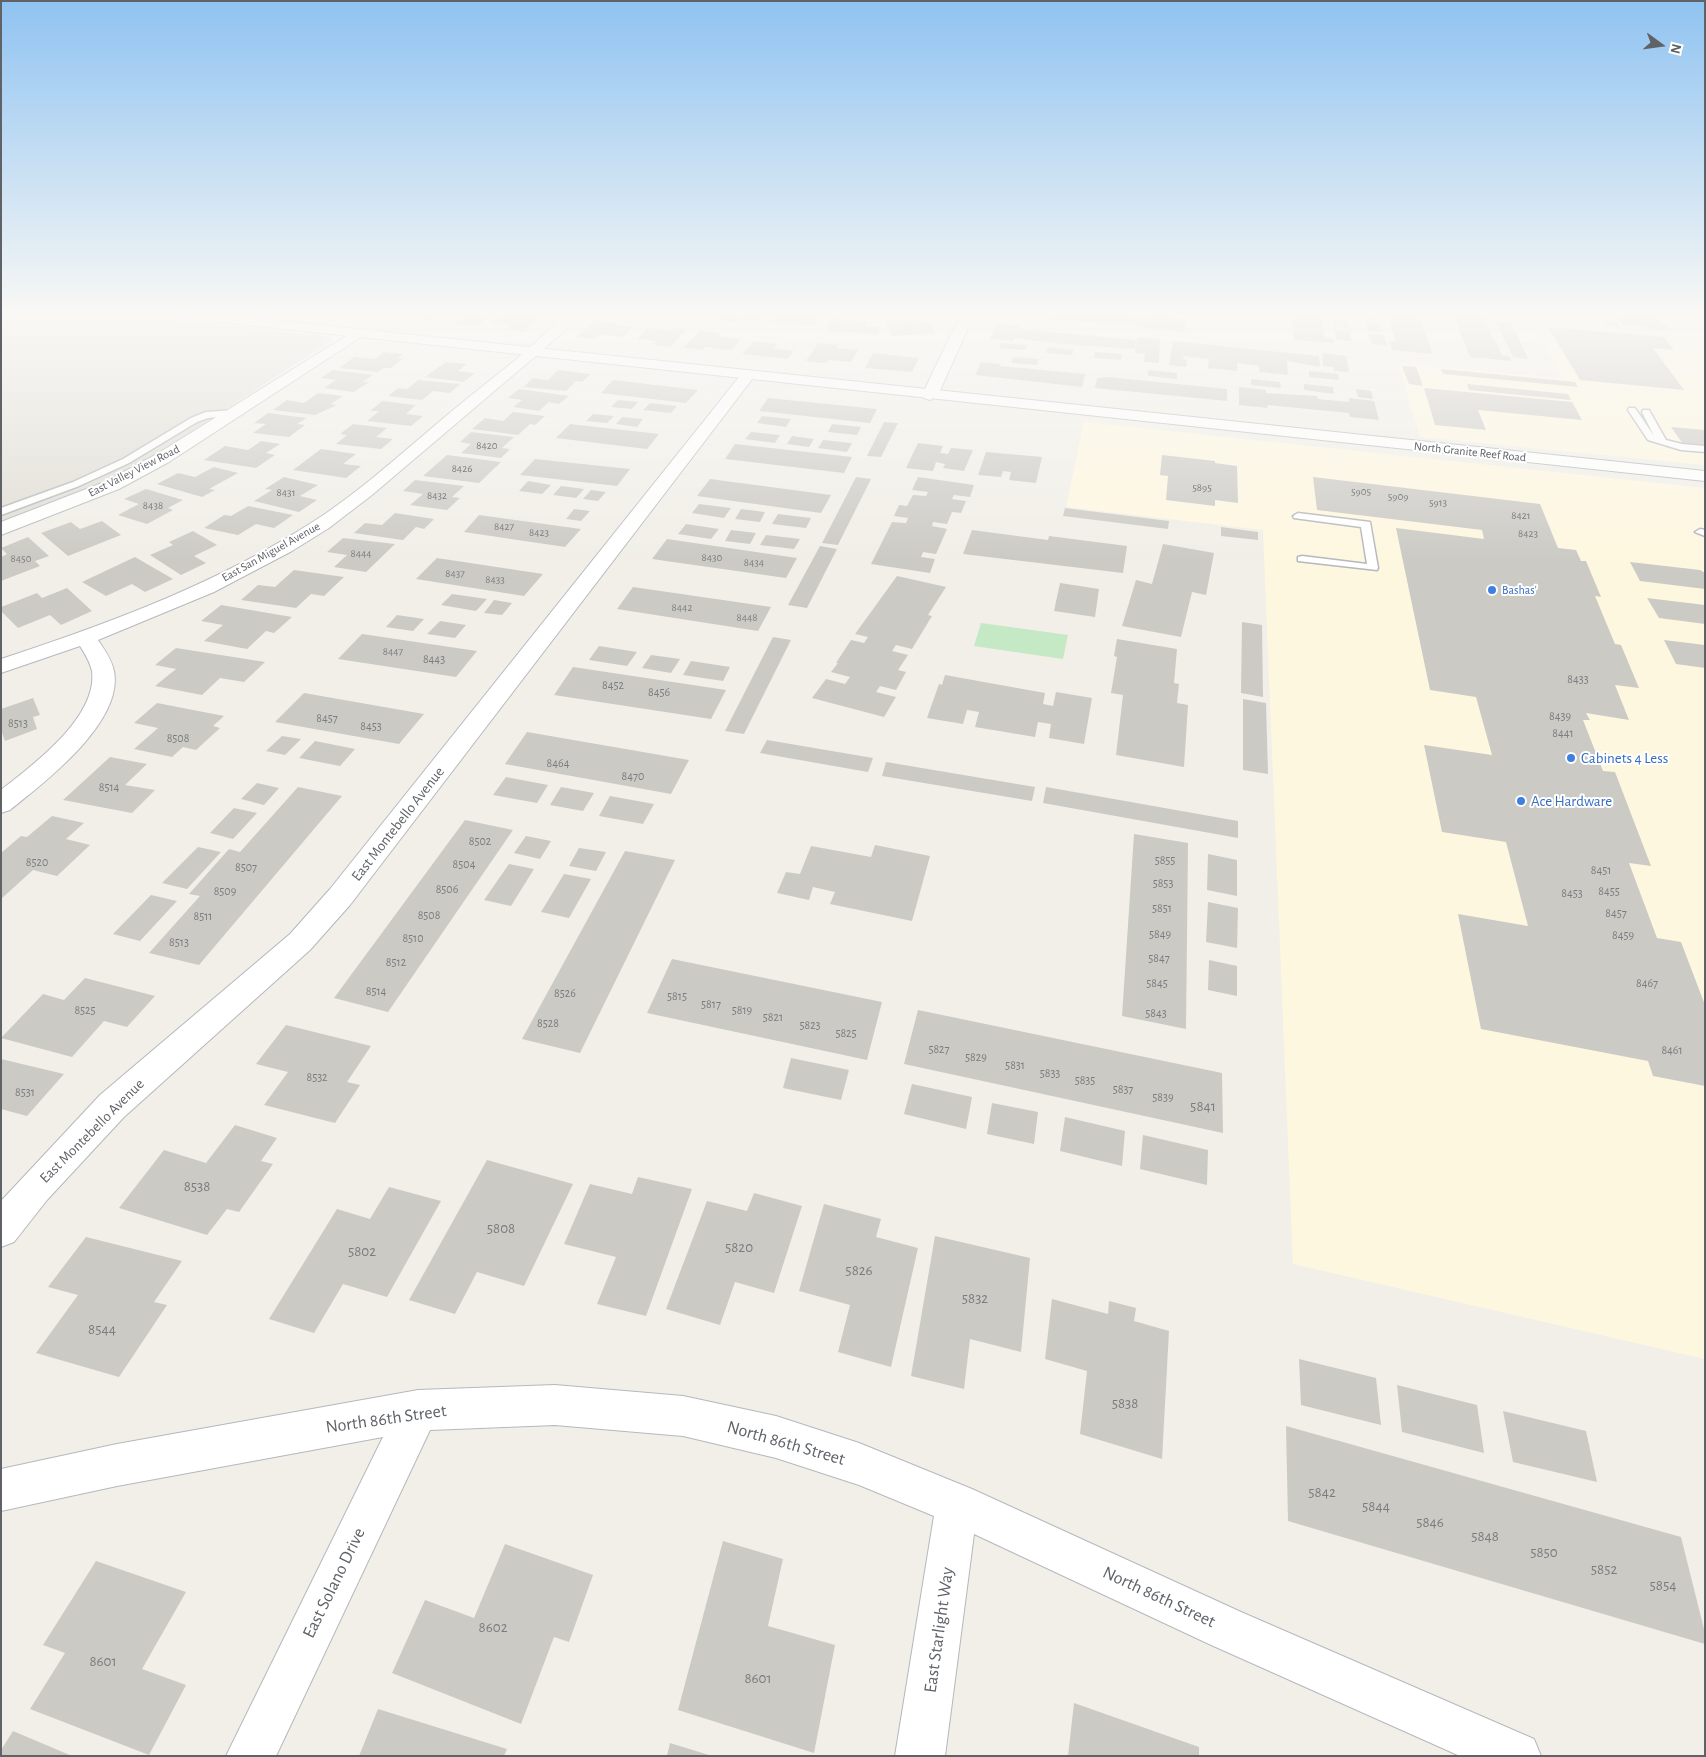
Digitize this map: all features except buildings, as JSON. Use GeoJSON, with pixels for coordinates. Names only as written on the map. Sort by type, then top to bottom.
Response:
{"type":"FeatureCollection","features":[{"type":"Feature","properties":{"kind":"street","name":"East Valley View Road"},"geometry":{"type":"LineString","coordinates":[[1,529],[113,485],[163,458],[260,397]]}},
{"type":"Feature","properties":{"kind":"street","name":"East San Miguel Avenue"},"geometry":{"type":"LineString","coordinates":[[1,666],[86,638],[194,594],[284,547],[322,525],[354,502],[478,397]]}},
{"type":"Feature","properties":{"kind":"street","name":"East Montebello Avenue"},"geometry":{"type":"LineString","coordinates":[[1,1229],[112,1106],[300,942],[335,903],[731,397]]}},
{"type":"Feature","properties":{"kind":"street","name":"North Granite Reef Road"},"geometry":{"type":"LineString","coordinates":[[949,397],[1705,476]]}},
{"type":"Feature","properties":{"kind":"street"},"geometry":{"type":"LineString","coordinates":[[1,804],[60,752],[91,717],[103,692],[103,672],[86,638]]}},
{"type":"Feature","properties":{"kind":"street","name":"North 86th Street"},"geometry":{"type":"LineString","coordinates":[[1,1490],[117,1465],[418,1410],[555,1405],[684,1416],[776,1436],[859,1464],[957,1504],[1225,1628],[1517,1756]]}},
{"type":"Feature","properties":{"kind":"street","name":"East Solano Drive"},"geometry":{"type":"LineString","coordinates":[[250,1756],[418,1410]]}},
{"type":"Feature","properties":{"kind":"street","name":"East Starlight Way"},"geometry":{"type":"LineString","coordinates":[[920,1756],[957,1504]]}},
{"type":"Feature","properties":{"kind":"lane"},"geometry":{"type":"LineString","coordinates":[[1632,410],[1648,436],[1681,447],[1705,449]]}},
{"type":"Feature","properties":{"kind":"lane"},"geometry":{"type":"LineString","coordinates":[[1646,412],[1663,442]]}},
{"type":"Feature","properties":{"kind":"lane"},"geometry":{"type":"LineString","coordinates":[[1,512],[76,484],[126,461],[194,420],[206,415],[235,413]]}},
{"type":"Feature","properties":{"kind":"lane"},"geometry":{"type":"LineString","coordinates":[[1298,516],[1366,524],[1373,568],[1302,559]]}},
{"type":"Feature","properties":{"kind":"shaded area"},"geometry":{"type":"Polygon","coordinates":[[[1,397],[245,397],[153,457],[103,483],[1,522],[1,397]]]}},
{"type":"Feature","properties":{"kind":"shaded area"},"geometry":{"type":"Polygon","coordinates":[[[1408,397],[1705,397],[1705,465],[1420,437],[1408,397]]]}},
{"type":"Feature","properties":{"kind":"shaded area"},"geometry":{"type":"Polygon","coordinates":[[[1084,422],[1705,488],[1705,1359],[1293,1264],[1263,530],[1066,507],[1084,422]]]}},
{"type":"Feature","properties":{"kind":"green space"},"geometry":{"type":"Polygon","coordinates":[[[981,623],[1068,635],[1063,659],[974,646],[981,623]]]}},
{"type":"Feature","properties":{"kind":"place","name":"Bashas'"},"geometry":{"type":"Point","coordinates":[1492,590]}},
{"type":"Feature","properties":{"kind":"place","name":"Cabinets 4 Less"},"geometry":{"type":"Point","coordinates":[1571,758]}},
{"type":"Feature","properties":{"kind":"place","name":"Ace Hardware"},"geometry":{"type":"Point","coordinates":[1521,801]}}]}
